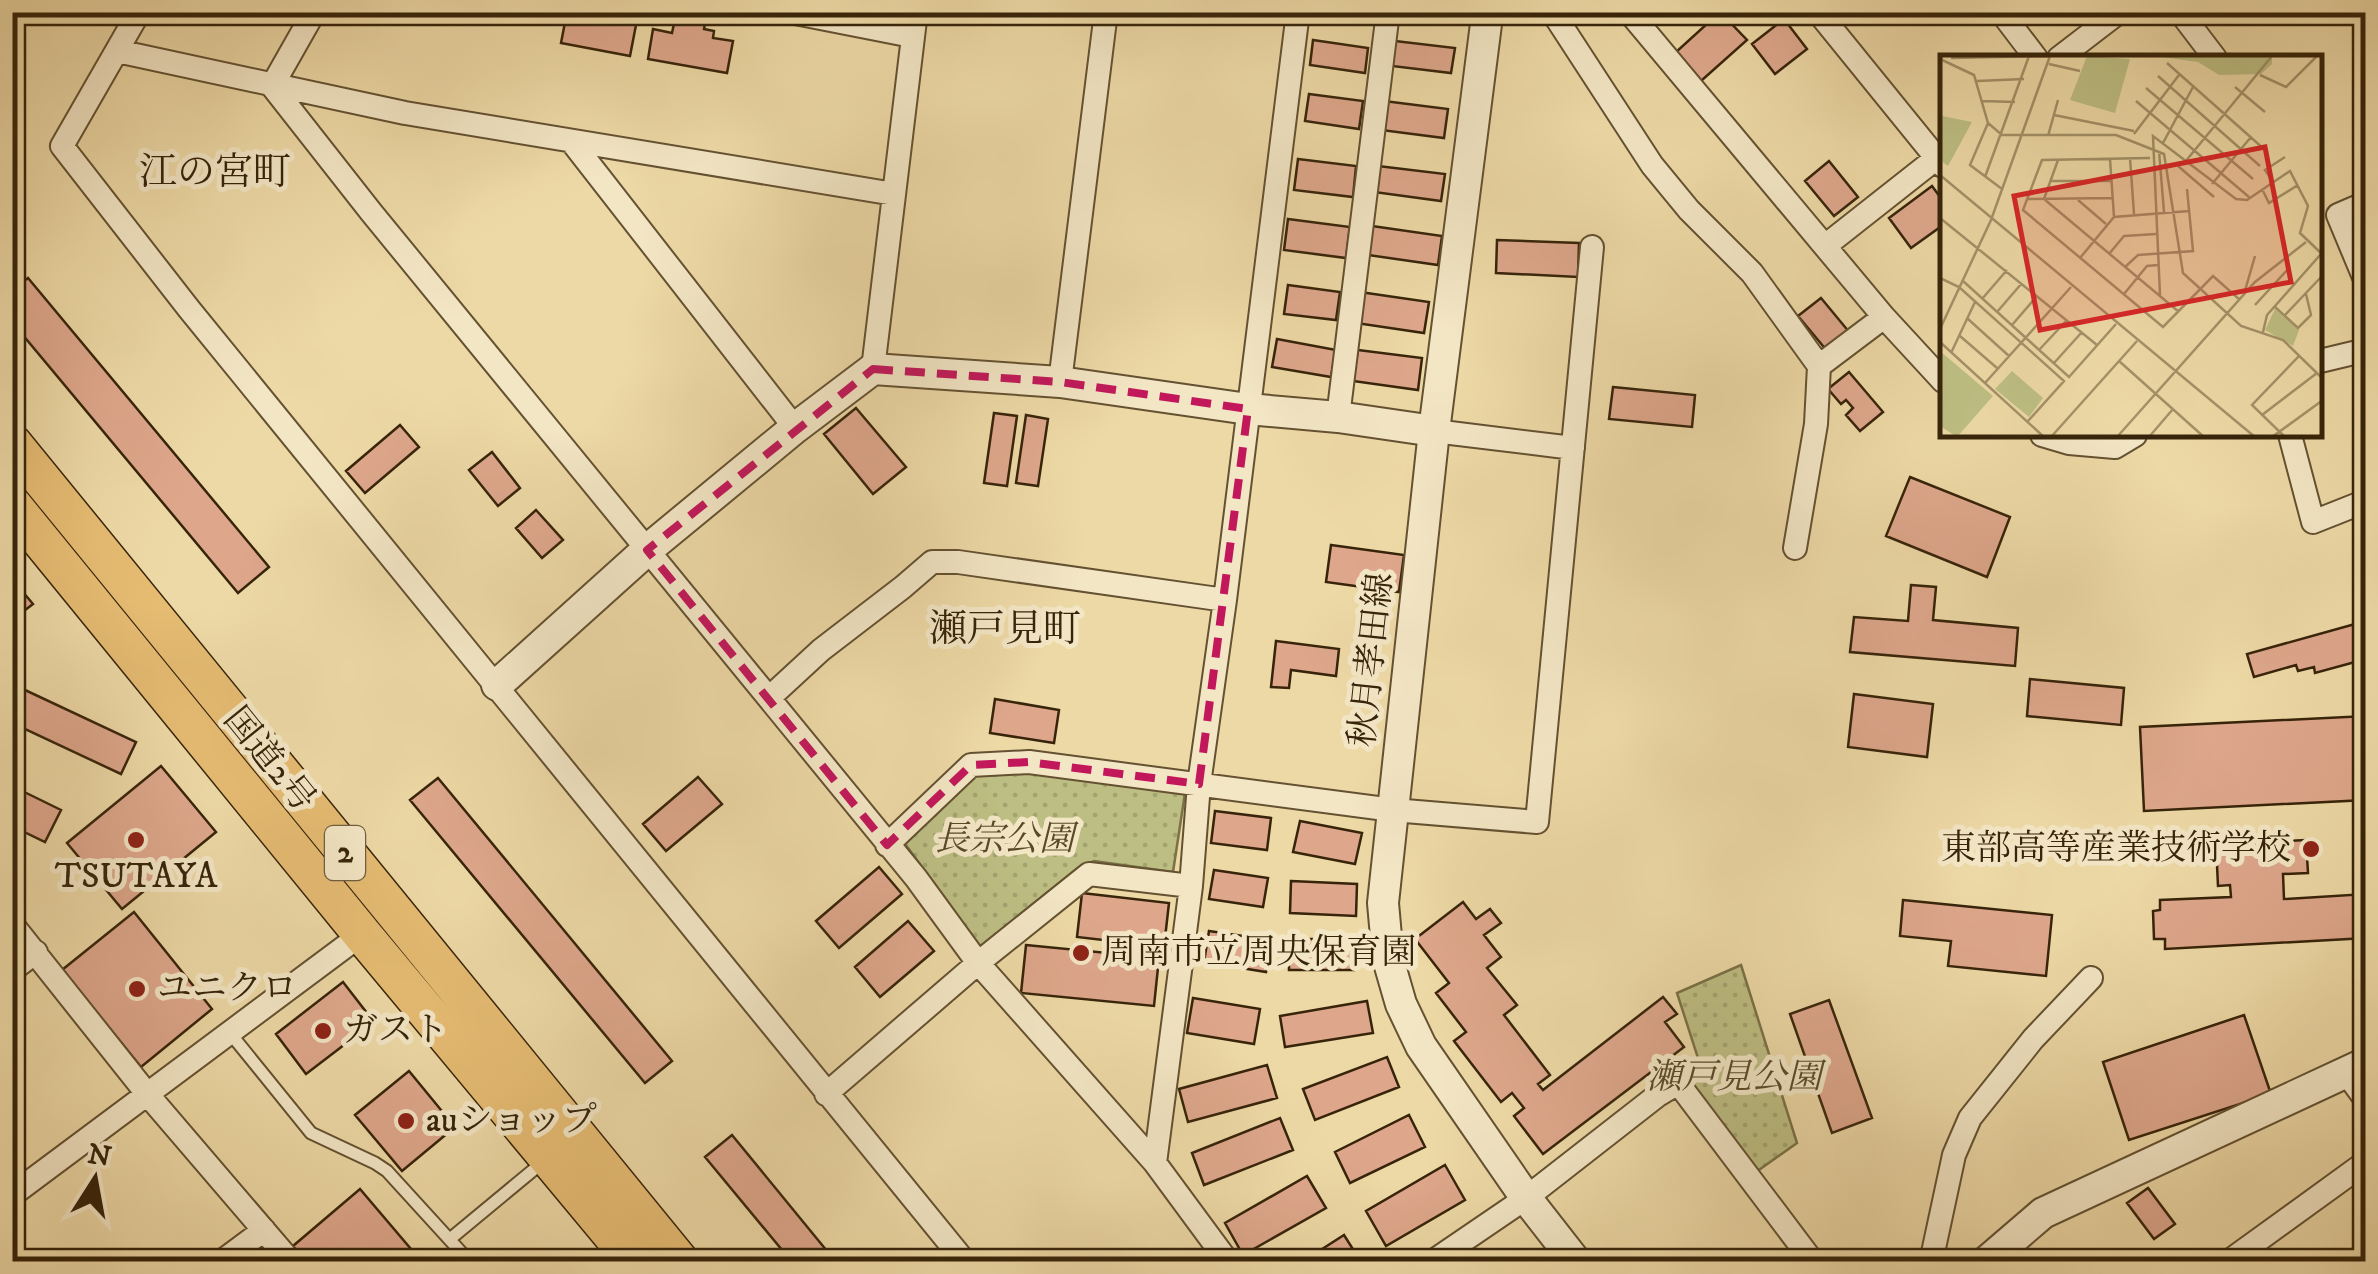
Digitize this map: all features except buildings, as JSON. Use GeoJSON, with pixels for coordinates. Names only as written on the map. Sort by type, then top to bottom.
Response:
{"type":"FeatureCollection","features":[{"type":"Feature","properties":{"kind":"highway","name":"国道2号"},"geometry":{"type":"LineString","coordinates":[[12,443],[680,1262]]}},
{"type":"Feature","properties":{"kind":"highway","name":"国道2号"},"geometry":{"type":"LineString","coordinates":[[12,505],[635,1262]]}},
{"type":"Feature","properties":{"kind":"street"},"geometry":{"type":"LineString","coordinates":[[139,12],[62,146],[189,309],[965,1262]]}},
{"type":"Feature","properties":{"kind":"street"},"geometry":{"type":"LineString","coordinates":[[272,86],[314,12]]}},
{"type":"Feature","properties":{"kind":"street"},"geometry":{"type":"LineString","coordinates":[[790,12],[914,24],[873,369]]}},
{"type":"Feature","properties":{"kind":"street"},"geometry":{"type":"LineString","coordinates":[[1060,382],[1106,12]]}},
{"type":"Feature","properties":{"kind":"street"},"geometry":{"type":"LineString","coordinates":[[1155,1163],[1199,784],[1298,12]]}},
{"type":"Feature","properties":{"kind":"street"},"geometry":{"type":"LineString","coordinates":[[1338,417],[1388,12]]}},
{"type":"Feature","properties":{"kind":"street","name":"秋月孝田線"},"geometry":{"type":"LineString","coordinates":[[1484,12],[1486,24],[1434,432],[1383,903],[1388,958],[1401,1004],[1421,1046],[1526,1198],[1576,1262]]}},
{"type":"Feature","properties":{"kind":"street"},"geometry":{"type":"LineString","coordinates":[[1629,12],[1884,317],[1940,378]]}},
{"type":"Feature","properties":{"kind":"street"},"geometry":{"type":"LineString","coordinates":[[1818,12],[1940,158]]}},
{"type":"Feature","properties":{"kind":"street"},"geometry":{"type":"LineString","coordinates":[[2001,12],[2034,55]]}},
{"type":"Feature","properties":{"kind":"street"},"geometry":{"type":"LineString","coordinates":[[2064,55],[2120,12]]}},
{"type":"Feature","properties":{"kind":"street"},"geometry":{"type":"LineString","coordinates":[[2180,12],[2213,55]]}},
{"type":"Feature","properties":{"kind":"street"},"geometry":{"type":"LineString","coordinates":[[2361,12],[2366,18]]}},
{"type":"Feature","properties":{"kind":"street"},"geometry":{"type":"LineString","coordinates":[[1554,16],[1652,165],[1689,210],[1752,273],[1819,366],[1816,424],[1795,548]]}},
{"type":"Feature","properties":{"kind":"street"},"geometry":{"type":"LineString","coordinates":[[117,51],[405,114],[894,194]]}},
{"type":"Feature","properties":{"kind":"street"},"geometry":{"type":"LineString","coordinates":[[272,86],[916,878],[978,963],[1155,1163],[1228,1262]]}},
{"type":"Feature","properties":{"kind":"street"},"geometry":{"type":"LineString","coordinates":[[572,142],[795,428]]}},
{"type":"Feature","properties":{"kind":"street"},"geometry":{"type":"LineString","coordinates":[[1825,246],[1940,160]]}},
{"type":"Feature","properties":{"kind":"street"},"geometry":{"type":"LineString","coordinates":[[2366,203],[2338,215],[2366,282]]}},
{"type":"Feature","properties":{"kind":"street"},"geometry":{"type":"LineString","coordinates":[[887,846],[971,765],[1029,762],[1393,810],[1537,822],[1592,247]]}},
{"type":"Feature","properties":{"kind":"street"},"geometry":{"type":"LineString","coordinates":[[1819,366],[1884,317]]}},
{"type":"Feature","properties":{"kind":"street"},"geometry":{"type":"LineString","coordinates":[[2323,361],[2366,350]]}},
{"type":"Feature","properties":{"kind":"street"},"geometry":{"type":"LineString","coordinates":[[496,685],[646,550],[873,369],[1060,382],[1574,448]]}},
{"type":"Feature","properties":{"kind":"street"},"geometry":{"type":"LineString","coordinates":[[2052,438],[2114,447],[2130,438]]}},
{"type":"Feature","properties":{"kind":"street"},"geometry":{"type":"LineString","coordinates":[[2291,438],[2313,522],[2366,500]]}},
{"type":"Feature","properties":{"kind":"street"},"geometry":{"type":"LineString","coordinates":[[769,698],[821,650],[932,562],[958,562],[1225,600]]}},
{"type":"Feature","properties":{"kind":"street"},"geometry":{"type":"LineString","coordinates":[[826,1094],[1089,874],[1190,886]]}},
{"type":"Feature","properties":{"kind":"street"},"geometry":{"type":"LineString","coordinates":[[12,924],[148,1095],[290,1262]]}},
{"type":"Feature","properties":{"kind":"street"},"geometry":{"type":"LineString","coordinates":[[12,1195],[362,934]]}},
{"type":"Feature","properties":{"kind":"street"},"geometry":{"type":"LineString","coordinates":[[12,970],[36,952]]}},
{"type":"Feature","properties":{"kind":"street"},"geometry":{"type":"LineString","coordinates":[[1931,1262],[1954,1156],[1970,1118],[2033,1039],[2091,978]]}},
{"type":"Feature","properties":{"kind":"street"},"geometry":{"type":"LineString","coordinates":[[1986,1262],[2043,1213],[2356,1068],[2366,1100]]}},
{"type":"Feature","properties":{"kind":"street"},"geometry":{"type":"LineString","coordinates":[[1432,1262],[1526,1198],[1678,1083],[1814,1262]]}},
{"type":"Feature","properties":{"kind":"street"},"geometry":{"type":"LineString","coordinates":[[2228,1262],[2366,1162]]}},
{"type":"Feature","properties":{"kind":"street"},"geometry":{"type":"LineString","coordinates":[[220,1262],[264,1230]]}},
{"type":"Feature","properties":{"kind":"lane"},"geometry":{"type":"LineString","coordinates":[[230,1033],[311,1133],[388,1172],[470,1262]]}},
{"type":"Feature","properties":{"kind":"lane"},"geometry":{"type":"LineString","coordinates":[[450,1240],[548,1157]]}},
{"type":"Feature","properties":{"kind":"highlighted area"},"geometry":{"type":"Polygon","coordinates":[[[873,369],[1060,382],[1248,409],[1199,784],[1029,762],[971,765],[887,845],[647,550],[873,369]]]}},
{"type":"Feature","properties":{"kind":"green space","name":"長宗公園"},"geometry":{"type":"Polygon","coordinates":[[[1013,771],[1185,793],[1173,872],[1094,861],[1078,868],[980,947],[903,841],[973,775],[1013,771]]]}},
{"type":"Feature","properties":{"kind":"green space","name":"瀬戸見公園"},"geometry":{"type":"Polygon","coordinates":[[[1741,965],[1797,1143],[1756,1172],[1679,1074],[1698,1058],[1677,993],[1741,965]]]}},
{"type":"Feature","properties":{"kind":"place","name":"TSUTAYA"},"geometry":{"type":"Point","coordinates":[136,840]}},
{"type":"Feature","properties":{"kind":"place","name":"東部高等産業技術学校"},"geometry":{"type":"Point","coordinates":[2311,849]}},
{"type":"Feature","properties":{"kind":"place","name":"周南市立周央保育園"},"geometry":{"type":"Point","coordinates":[1081,953]}},
{"type":"Feature","properties":{"kind":"place","name":"ユニクロ"},"geometry":{"type":"Point","coordinates":[137,989]}},
{"type":"Feature","properties":{"kind":"place","name":"ガスト"},"geometry":{"type":"Point","coordinates":[323,1031]}},
{"type":"Feature","properties":{"kind":"place","name":"auショップ"},"geometry":{"type":"Point","coordinates":[406,1121]}},
{"type":"Feature","properties":{"kind":"district","name":"江の宮町"},"geometry":{"type":"Point","coordinates":[215,173]}},
{"type":"Feature","properties":{"kind":"district","name":"瀬戸見町"},"geometry":{"type":"Point","coordinates":[1005,630]}}]}
